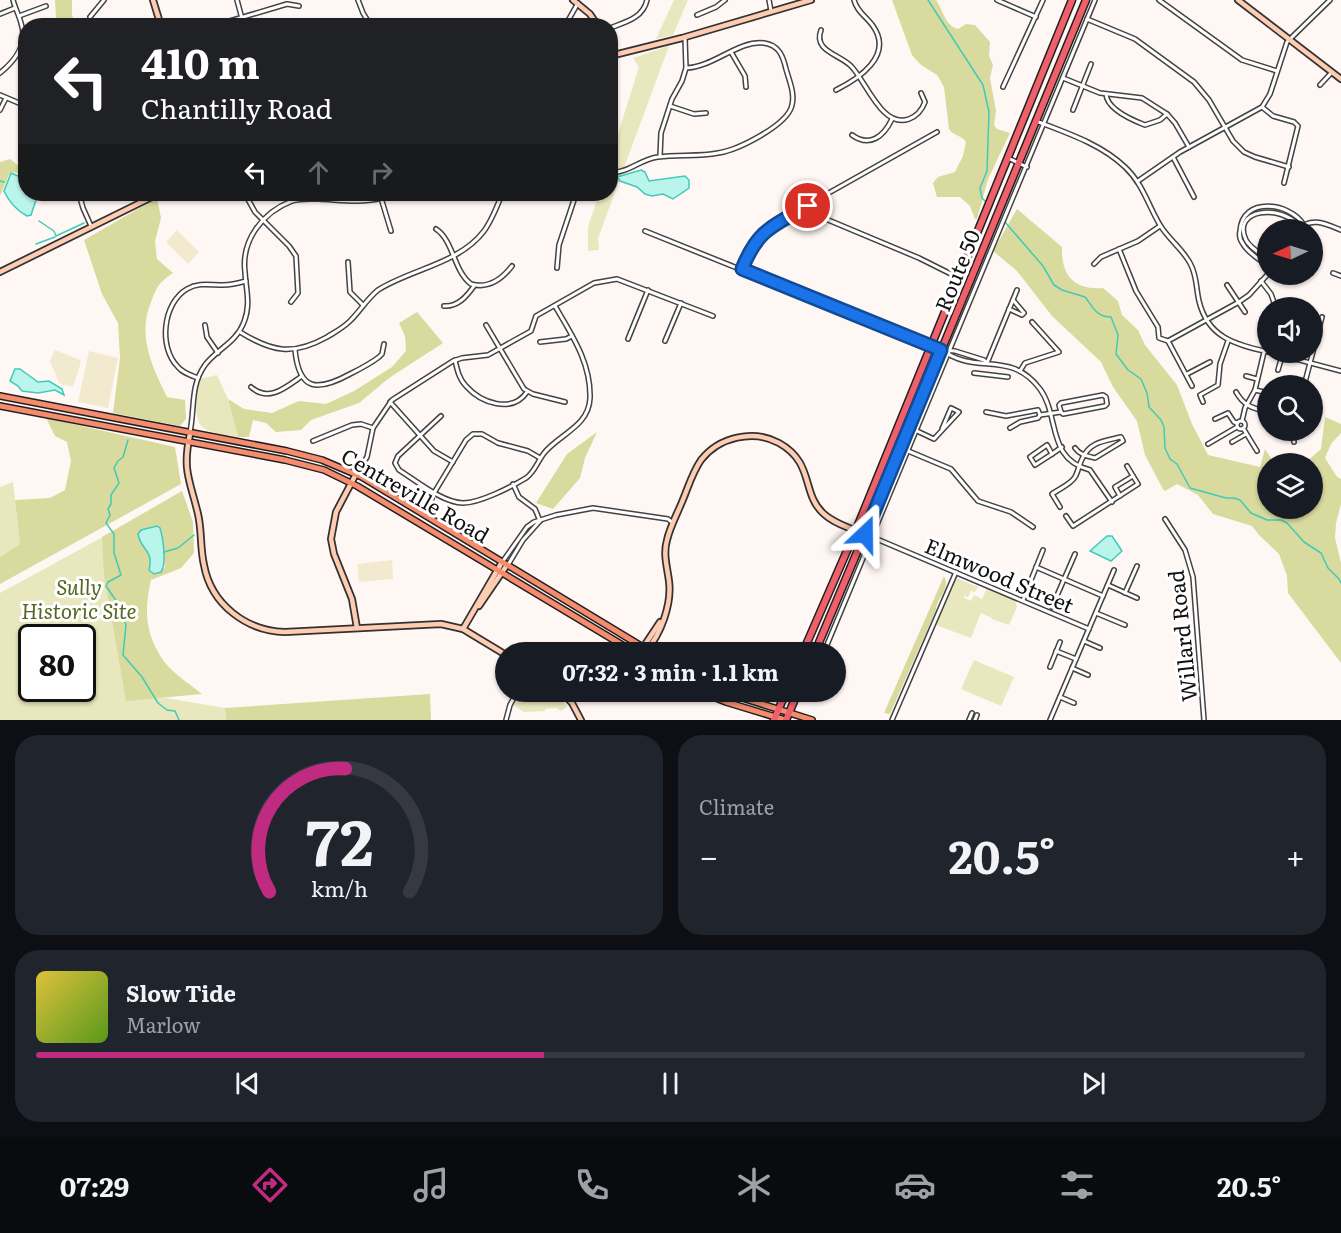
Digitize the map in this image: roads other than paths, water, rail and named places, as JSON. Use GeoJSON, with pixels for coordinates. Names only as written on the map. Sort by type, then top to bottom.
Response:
{"type":"FeatureCollection","features":[{"type":"Feature","properties":{"kind":"highway","name":"Route 50"},"geometry":{"type":"LineString","coordinates":[[807,642],[856,530],[1072,0]]}},
{"type":"Feature","properties":{"kind":"highway","name":"Route 50"},"geometry":{"type":"LineString","coordinates":[[819,642],[865,534],[905,449],[941,350],[1086,0]]}},
{"type":"Feature","properties":{"kind":"highway"},"geometry":{"type":"LineString","coordinates":[[775,718],[782,702]]}},
{"type":"Feature","properties":{"kind":"highway"},"geometry":{"type":"LineString","coordinates":[[787,718],[794,702]]}},
{"type":"Feature","properties":{"kind":"main road","name":"Centreville Road"},"geometry":{"type":"LineString","coordinates":[[0,396],[299,453],[334,464],[409,505],[631,642]]}},
{"type":"Feature","properties":{"kind":"main road","name":"Centreville Road"},"geometry":{"type":"LineString","coordinates":[[0,406],[305,465],[351,483],[617,642]]}},
{"type":"Feature","properties":{"kind":"main road"},"geometry":{"type":"LineString","coordinates":[[409,505],[421,507],[431,498]]}},
{"type":"Feature","properties":{"kind":"main road"},"geometry":{"type":"LineString","coordinates":[[431,498],[427,511],[436,522]]}},
{"type":"Feature","properties":{"kind":"main road"},"geometry":{"type":"LineString","coordinates":[[726,702],[775,718],[812,720]]}},
{"type":"Feature","properties":{"kind":"main road"},"geometry":{"type":"LineString","coordinates":[[756,702],[779,709],[787,718]]}},
{"type":"Feature","properties":{"kind":"street"},"geometry":{"type":"LineString","coordinates":[[13,0],[19,16],[46,6]]}},
{"type":"Feature","properties":{"kind":"street"},"geometry":{"type":"LineString","coordinates":[[90,16],[104,0]]}},
{"type":"Feature","properties":{"kind":"street"},"geometry":{"type":"LineString","coordinates":[[153,0],[159,18]]}},
{"type":"Feature","properties":{"kind":"street"},"geometry":{"type":"LineString","coordinates":[[237,0],[242,17]]}},
{"type":"Feature","properties":{"kind":"street"},"geometry":{"type":"LineString","coordinates":[[358,0],[366,18]]}},
{"type":"Feature","properties":{"kind":"street"},"geometry":{"type":"LineString","coordinates":[[618,25],[636,17],[645,8],[647,0]]}},
{"type":"Feature","properties":{"kind":"street"},"geometry":{"type":"LineString","coordinates":[[697,15],[716,7],[724,0]]}},
{"type":"Feature","properties":{"kind":"street"},"geometry":{"type":"LineString","coordinates":[[769,0],[771,11]]}},
{"type":"Feature","properties":{"kind":"street"},"geometry":{"type":"LineString","coordinates":[[618,54],[811,0]]}},
{"type":"Feature","properties":{"kind":"street"},"geometry":{"type":"LineString","coordinates":[[836,90],[859,77],[874,62],[879,43],[873,27],[859,12],[854,0]]}},
{"type":"Feature","properties":{"kind":"street"},"geometry":{"type":"LineString","coordinates":[[997,0],[1036,17]]}},
{"type":"Feature","properties":{"kind":"street"},"geometry":{"type":"LineString","coordinates":[[1003,87],[1043,0]]}},
{"type":"Feature","properties":{"kind":"street"},"geometry":{"type":"LineString","coordinates":[[828,642],[873,538],[905,449],[916,431],[1095,0]]}},
{"type":"Feature","properties":{"kind":"street"},"geometry":{"type":"LineString","coordinates":[[1159,0],[1242,60],[1277,71]]}},
{"type":"Feature","properties":{"kind":"street"},"geometry":{"type":"LineString","coordinates":[[1239,0],[1341,79]]}},
{"type":"Feature","properties":{"kind":"street"},"geometry":{"type":"LineString","coordinates":[[1138,181],[1189,147],[1225,129],[1262,106],[1270,94],[1289,39],[1330,0]]}},
{"type":"Feature","properties":{"kind":"street"},"geometry":{"type":"LineString","coordinates":[[569,18],[576,2],[593,18]]}},
{"type":"Feature","properties":{"kind":"street"},"geometry":{"type":"LineString","coordinates":[[239,18],[287,4],[298,6]]}},
{"type":"Feature","properties":{"kind":"street"},"geometry":{"type":"LineString","coordinates":[[0,14],[15,8]]}},
{"type":"Feature","properties":{"kind":"street"},"geometry":{"type":"LineString","coordinates":[[1087,19],[1135,39],[1187,76],[1205,94],[1225,129],[1237,145],[1247,153],[1289,167]]}},
{"type":"Feature","properties":{"kind":"street"},"geometry":{"type":"LineString","coordinates":[[821,30],[819,39],[823,46],[828,52],[847,63],[882,110],[892,119],[905,120],[917,115],[925,102],[921,93]]}},
{"type":"Feature","properties":{"kind":"street"},"geometry":{"type":"LineString","coordinates":[[660,156],[660,137],[686,68],[685,37]]}},
{"type":"Feature","properties":{"kind":"street"},"geometry":{"type":"LineString","coordinates":[[618,171],[660,156],[711,154],[731,150],[779,123],[789,113],[793,101],[784,58],[778,49],[771,45],[762,43],[731,52],[704,66],[686,68]]}},
{"type":"Feature","properties":{"kind":"street"},"geometry":{"type":"LineString","coordinates":[[0,73],[18,52]]}},
{"type":"Feature","properties":{"kind":"street"},"geometry":{"type":"LineString","coordinates":[[731,52],[745,76],[746,87]]}},
{"type":"Feature","properties":{"kind":"street"},"geometry":{"type":"LineString","coordinates":[[1073,110],[1091,64]]}},
{"type":"Feature","properties":{"kind":"street"},"geometry":{"type":"LineString","coordinates":[[1320,85],[1332,72]]}},
{"type":"Feature","properties":{"kind":"street"},"geometry":{"type":"LineString","coordinates":[[1063,78],[1082,87],[1106,94],[1143,98],[1167,114],[1189,147]]}},
{"type":"Feature","properties":{"kind":"street"},"geometry":{"type":"LineString","coordinates":[[1106,94],[1107,102],[1145,125],[1160,120],[1167,114]]}},
{"type":"Feature","properties":{"kind":"street"},"geometry":{"type":"LineString","coordinates":[[0,95],[18,103]]}},
{"type":"Feature","properties":{"kind":"street"},"geometry":{"type":"LineString","coordinates":[[0,110],[6,98]]}},
{"type":"Feature","properties":{"kind":"street"},"geometry":{"type":"LineString","coordinates":[[670,106],[694,114],[706,113]]}},
{"type":"Feature","properties":{"kind":"street"},"geometry":{"type":"LineString","coordinates":[[1262,106],[1273,116],[1294,122],[1298,126],[1284,183]]}},
{"type":"Feature","properties":{"kind":"street"},"geometry":{"type":"LineString","coordinates":[[852,135],[862,140],[876,139],[886,130],[892,119]]}},
{"type":"Feature","properties":{"kind":"street"},"geometry":{"type":"LineString","coordinates":[[1036,121],[1103,150],[1120,162],[1138,181],[1161,226],[1190,261],[1201,306],[1207,320],[1228,340],[1257,349]]}},
{"type":"Feature","properties":{"kind":"street"},"geometry":{"type":"LineString","coordinates":[[742,269],[751,248],[765,231],[937,132]]}},
{"type":"Feature","properties":{"kind":"street"},"geometry":{"type":"LineString","coordinates":[[1173,157],[1194,197]]}},
{"type":"Feature","properties":{"kind":"street"},"geometry":{"type":"LineString","coordinates":[[1008,158],[1027,167]]}},
{"type":"Feature","properties":{"kind":"street"},"geometry":{"type":"LineString","coordinates":[[81,201],[92,226]]}},
{"type":"Feature","properties":{"kind":"street"},"geometry":{"type":"LineString","coordinates":[[1,269],[144,201]]}},
{"type":"Feature","properties":{"kind":"street"},"geometry":{"type":"LineString","coordinates":[[248,201],[253,210],[296,256],[298,293],[291,302]]}},
{"type":"Feature","properties":{"kind":"street"},"geometry":{"type":"LineString","coordinates":[[292,201],[276,209],[262,220],[252,234],[244,262],[248,306],[240,332],[205,365],[198,378],[193,396],[187,477],[198,514],[204,565],[209,583],[226,607],[240,620],[263,630],[285,632],[434,624],[463,629],[495,648]]}},
{"type":"Feature","properties":{"kind":"street"},"geometry":{"type":"LineString","coordinates":[[382,201],[391,231]]}},
{"type":"Feature","properties":{"kind":"street"},"geometry":{"type":"LineString","coordinates":[[240,332],[268,347],[295,350],[312,345],[340,329],[351,320],[372,295],[385,286],[471,245],[492,219],[499,201]]}},
{"type":"Feature","properties":{"kind":"street"},"geometry":{"type":"LineString","coordinates":[[557,268],[559,245],[574,201]]}},
{"type":"Feature","properties":{"kind":"street"},"geometry":{"type":"LineString","coordinates":[[1257,256],[1243,244],[1239,235],[1240,224],[1251,209],[1270,206],[1294,213],[1297,219]]}},
{"type":"Feature","properties":{"kind":"street"},"geometry":{"type":"LineString","coordinates":[[802,209],[917,257],[959,278]]}},
{"type":"Feature","properties":{"kind":"street"},"geometry":{"type":"LineString","coordinates":[[1257,250],[1246,240],[1244,227],[1250,218],[1258,212],[1270,212],[1292,219]]}},
{"type":"Feature","properties":{"kind":"street"},"geometry":{"type":"LineString","coordinates":[[1323,223],[1341,230]]}},
{"type":"Feature","properties":{"kind":"street"},"geometry":{"type":"LineString","coordinates":[[1094,264],[1101,257],[1138,241],[1161,226]]}},
{"type":"Feature","properties":{"kind":"street"},"geometry":{"type":"LineString","coordinates":[[436,229],[444,236],[462,277],[474,285],[484,286],[492,283],[506,275],[512,266]]}},
{"type":"Feature","properties":{"kind":"street"},"geometry":{"type":"LineString","coordinates":[[645,231],[941,350],[989,363]]}},
{"type":"Feature","properties":{"kind":"street"},"geometry":{"type":"LineString","coordinates":[[1119,249],[1136,291],[1158,327],[1159,338],[1168,341],[1192,386]]}},
{"type":"Feature","properties":{"kind":"street"},"geometry":{"type":"LineString","coordinates":[[348,262],[350,292],[363,306]]}},
{"type":"Feature","properties":{"kind":"street"},"geometry":{"type":"LineString","coordinates":[[1332,273],[1341,276]]}},
{"type":"Feature","properties":{"kind":"street"},"geometry":{"type":"LineString","coordinates":[[357,628],[352,599],[334,554],[332,540],[336,512],[367,456],[373,428],[390,402],[455,360],[484,356],[500,349],[531,331],[537,316],[598,282],[619,279],[713,316]]}},
{"type":"Feature","properties":{"kind":"street"},"geometry":{"type":"LineString","coordinates":[[198,378],[180,369],[169,353],[166,321],[170,307],[180,293],[194,285],[225,285],[246,281]]}},
{"type":"Feature","properties":{"kind":"street"},"geometry":{"type":"LineString","coordinates":[[444,306],[461,301],[474,285]]}},
{"type":"Feature","properties":{"kind":"street"},"geometry":{"type":"LineString","coordinates":[[1227,285],[1245,312]]}},
{"type":"Feature","properties":{"kind":"street"},"geometry":{"type":"LineString","coordinates":[[1168,341],[1239,302],[1258,285]]}},
{"type":"Feature","properties":{"kind":"street"},"geometry":{"type":"LineString","coordinates":[[628,339],[648,290]]}},
{"type":"Feature","properties":{"kind":"street"},"geometry":{"type":"LineString","coordinates":[[990,374],[989,363],[1017,290]]}},
{"type":"Feature","properties":{"kind":"street"},"geometry":{"type":"LineString","coordinates":[[1009,309],[1022,315],[1024,313],[1013,300]]}},
{"type":"Feature","properties":{"kind":"street"},"geometry":{"type":"LineString","coordinates":[[665,341],[681,303]]}},
{"type":"Feature","properties":{"kind":"street"},"geometry":{"type":"LineString","coordinates":[[441,416],[398,456],[395,465],[399,470],[452,502],[470,503],[528,477],[547,450],[577,426],[588,409],[590,394],[584,358],[555,306]]}},
{"type":"Feature","properties":{"kind":"street"},"geometry":{"type":"LineString","coordinates":[[1020,371],[1025,363],[1059,352],[1032,321]]}},
{"type":"Feature","properties":{"kind":"street"},"geometry":{"type":"LineString","coordinates":[[205,325],[207,337],[218,353]]}},
{"type":"Feature","properties":{"kind":"street"},"geometry":{"type":"LineString","coordinates":[[486,325],[527,392],[565,402]]}},
{"type":"Feature","properties":{"kind":"street"},"geometry":{"type":"LineString","coordinates":[[540,342],[573,336]]}},
{"type":"Feature","properties":{"kind":"street"},"geometry":{"type":"LineString","coordinates":[[1203,402],[1200,395],[1218,385],[1220,364],[1228,340]]}},
{"type":"Feature","properties":{"kind":"street"},"geometry":{"type":"LineString","coordinates":[[295,350],[297,367],[302,376],[315,385],[331,385],[380,357],[384,344]]}},
{"type":"Feature","properties":{"kind":"street"},"geometry":{"type":"LineString","coordinates":[[949,352],[953,358],[969,363],[1009,366],[1030,378],[1041,390],[1055,435],[1071,461],[1078,467],[1090,470],[1112,502]]}},
{"type":"Feature","properties":{"kind":"street"},"geometry":{"type":"LineString","coordinates":[[455,360],[459,376],[466,386],[488,401],[502,405],[512,404],[527,392]]}},
{"type":"Feature","properties":{"kind":"street"},"geometry":{"type":"LineString","coordinates":[[1187,374],[1210,362]]}},
{"type":"Feature","properties":{"kind":"street"},"geometry":{"type":"LineString","coordinates":[[1278,370],[1280,363]]}},
{"type":"Feature","properties":{"kind":"street"},"geometry":{"type":"LineString","coordinates":[[1307,375],[1310,363],[1341,371]]}},
{"type":"Feature","properties":{"kind":"street"},"geometry":{"type":"LineString","coordinates":[[974,373],[1008,377]]}},
{"type":"Feature","properties":{"kind":"street"},"geometry":{"type":"LineString","coordinates":[[251,387],[261,393],[275,393],[302,376]]}},
{"type":"Feature","properties":{"kind":"street"},"geometry":{"type":"LineString","coordinates":[[1208,444],[1239,424],[1255,390],[1257,379],[1246,376]]}},
{"type":"Feature","properties":{"kind":"street"},"geometry":{"type":"LineString","coordinates":[[1236,392],[1242,403],[1257,409]]}},
{"type":"Feature","properties":{"kind":"street"},"geometry":{"type":"LineString","coordinates":[[1010,428],[1020,422],[1038,418],[1040,415],[1060,412],[1063,414],[1105,406],[1106,397],[1103,395],[1061,404],[1059,405],[1060,412]]}},
{"type":"Feature","properties":{"kind":"street"},"geometry":{"type":"LineString","coordinates":[[390,402],[434,451],[453,462]]}},
{"type":"Feature","properties":{"kind":"street"},"geometry":{"type":"LineString","coordinates":[[916,431],[934,439],[959,412],[951,408],[942,429]]}},
{"type":"Feature","properties":{"kind":"street"},"geometry":{"type":"LineString","coordinates":[[986,412],[1006,416],[1038,410],[1040,415]]}},
{"type":"Feature","properties":{"kind":"street"},"geometry":{"type":"LineString","coordinates":[[1215,419],[1228,413],[1234,422],[1244,424],[1257,451]]}},
{"type":"Feature","properties":{"kind":"street"},"geometry":{"type":"LineString","coordinates":[[1239,424],[1240,429],[1244,428]]}},
{"type":"Feature","properties":{"kind":"street"},"geometry":{"type":"LineString","coordinates":[[313,441],[352,425],[365,425],[373,428]]}},
{"type":"Feature","properties":{"kind":"street"},"geometry":{"type":"LineString","coordinates":[[431,498],[468,438],[476,434],[528,451],[540,458]]}},
{"type":"Feature","properties":{"kind":"street"},"geometry":{"type":"LineString","coordinates":[[1233,442],[1247,434]]}},
{"type":"Feature","properties":{"kind":"street"},"geometry":{"type":"LineString","coordinates":[[651,642],[664,618],[669,590],[665,549],[673,523],[694,472],[703,458],[724,442],[749,436],[769,439],[790,451],[804,470],[813,499],[823,513],[834,521],[865,534]]}},
{"type":"Feature","properties":{"kind":"street"},"geometry":{"type":"LineString","coordinates":[[1060,507],[1052,494],[1074,479],[1078,467],[1084,455],[1087,449],[1095,443],[1121,437],[1123,441],[1099,457],[1084,455],[1075,448]]}},
{"type":"Feature","properties":{"kind":"street"},"geometry":{"type":"LineString","coordinates":[[1052,454],[1047,445],[1030,457],[1035,465],[1052,454],[1062,447]]}},
{"type":"Feature","properties":{"kind":"street"},"geometry":{"type":"LineString","coordinates":[[905,449],[951,469],[978,501],[1011,512],[1033,527]]}},
{"type":"Feature","properties":{"kind":"street"},"geometry":{"type":"LineString","coordinates":[[1066,516],[1073,526],[1138,484],[1127,466]]}},
{"type":"Feature","properties":{"kind":"street"},"geometry":{"type":"LineString","coordinates":[[1120,496],[1115,487],[1133,476]]}},
{"type":"Feature","properties":{"kind":"street"},"geometry":{"type":"LineString","coordinates":[[513,484],[519,497],[535,509],[540,521]]}},
{"type":"Feature","properties":{"kind":"street"},"geometry":{"type":"LineString","coordinates":[[463,629],[505,564],[540,521],[556,515],[593,508],[668,519],[673,523]]}},
{"type":"Feature","properties":{"kind":"street","name":"Willard Road"},"geometry":{"type":"LineString","coordinates":[[1165,519],[1185,549],[1193,577],[1204,720]]}},
{"type":"Feature","properties":{"kind":"street","name":"Elmwood Street"},"geometry":{"type":"LineString","coordinates":[[865,534],[1089,629]]}},
{"type":"Feature","properties":{"kind":"street"},"geometry":{"type":"LineString","coordinates":[[1023,600],[1043,550]]}},
{"type":"Feature","properties":{"kind":"street"},"geometry":{"type":"LineString","coordinates":[[1052,607],[1075,554]]}},
{"type":"Feature","properties":{"kind":"street"},"geometry":{"type":"LineString","coordinates":[[1125,593],[1137,566]]}},
{"type":"Feature","properties":{"kind":"street"},"geometry":{"type":"LineString","coordinates":[[1036,567],[1103,596]]}},
{"type":"Feature","properties":{"kind":"street"},"geometry":{"type":"LineString","coordinates":[[1050,720],[1114,570]]}},
{"type":"Feature","properties":{"kind":"street"},"geometry":{"type":"LineString","coordinates":[[892,720],[956,572]]}},
{"type":"Feature","properties":{"kind":"street"},"geometry":{"type":"LineString","coordinates":[[1108,585],[1137,598]]}},
{"type":"Feature","properties":{"kind":"street"},"geometry":{"type":"LineString","coordinates":[[1096,613],[1125,625]]}},
{"type":"Feature","properties":{"kind":"street"},"geometry":{"type":"LineString","coordinates":[[1084,641],[1100,648]]}},
{"type":"Feature","properties":{"kind":"street"},"geometry":{"type":"LineString","coordinates":[[1050,667],[1060,642]]}},
{"type":"Feature","properties":{"kind":"street"},"geometry":{"type":"LineString","coordinates":[[1056,651],[1076,659]]}},
{"type":"Feature","properties":{"kind":"street"},"geometry":{"type":"LineString","coordinates":[[1072,668],[1088,675]]}},
{"type":"Feature","properties":{"kind":"street"},"geometry":{"type":"LineString","coordinates":[[1060,697],[1074,703]]}},
{"type":"Feature","properties":{"kind":"street"},"geometry":{"type":"LineString","coordinates":[[506,720],[512,702]]}},
{"type":"Feature","properties":{"kind":"street"},"geometry":{"type":"LineString","coordinates":[[571,702],[581,720]]}},
{"type":"Feature","properties":{"kind":"street"},"geometry":{"type":"LineString","coordinates":[[969,720],[972,713]]}},
{"type":"Feature","properties":{"kind":"street"},"geometry":{"type":"LineString","coordinates":[[975,720],[977,715]]}},
{"type":"Feature","properties":{"kind":"water"},"geometry":{"type":"Polygon","coordinates":[[[641,170],[645,172],[649,181],[685,176],[689,180],[689,188],[673,199],[663,194],[652,196],[620,181],[618,177],[641,170]]]}},
{"type":"Feature","properties":{"kind":"water"},"geometry":{"type":"Polygon","coordinates":[[[11,173],[18,176],[18,201],[36,201],[31,215],[27,216],[16,208],[4,191],[11,173]]]}},
{"type":"Feature","properties":{"kind":"water"},"geometry":{"type":"Polygon","coordinates":[[[15,369],[20,369],[38,382],[49,381],[62,389],[64,395],[55,390],[38,393],[22,391],[10,381],[15,369]]]}},
{"type":"Feature","properties":{"kind":"water"},"geometry":{"type":"Polygon","coordinates":[[[157,526],[160,528],[162,538],[164,563],[161,572],[154,574],[149,570],[149,554],[138,534],[141,530],[157,526]]]}},
{"type":"Feature","properties":{"kind":"water"},"geometry":{"type":"Polygon","coordinates":[[[1107,536],[1112,536],[1122,551],[1111,561],[1090,551],[1107,536]]]}},
{"type":"Feature","properties":{"kind":"waterway"},"geometry":{"type":"LineString","coordinates":[[928,0],[983,85],[989,112],[987,171],[980,188],[982,198],[987,203]]}},
{"type":"Feature","properties":{"kind":"waterway"},"geometry":{"type":"LineString","coordinates":[[0,181],[4,182]]}},
{"type":"Feature","properties":{"kind":"waterway"},"geometry":{"type":"LineString","coordinates":[[39,221],[54,231],[56,236],[84,223]]}},
{"type":"Feature","properties":{"kind":"waterway"},"geometry":{"type":"LineString","coordinates":[[1005,222],[1043,266],[1054,285],[1085,297],[1098,313],[1111,317],[1118,335],[1116,354],[1128,370],[1141,379],[1147,393],[1149,407],[1164,427],[1165,448],[1190,488],[1240,500],[1251,513],[1267,520],[1281,520],[1287,523],[1304,542],[1321,553],[1328,568],[1341,583]]}},
{"type":"Feature","properties":{"kind":"waterway"},"geometry":{"type":"LineString","coordinates":[[36,244],[55,237]]}},
{"type":"Feature","properties":{"kind":"waterway"},"geometry":{"type":"LineString","coordinates":[[128,440],[123,457],[114,468],[119,483],[111,495],[111,504],[108,509],[110,515],[106,523],[114,534],[114,553],[121,575],[108,582],[106,586],[119,605],[126,625],[123,655],[142,677],[158,703],[167,710],[175,711],[179,720]]}},
{"type":"Feature","properties":{"kind":"waterway"},"geometry":{"type":"LineString","coordinates":[[164,552],[178,548],[194,535]]}},
{"type":"Feature","properties":{"kind":"park label","name":"Sully Historic Site"},"geometry":{"type":"Point","coordinates":[79,597]}}]}
